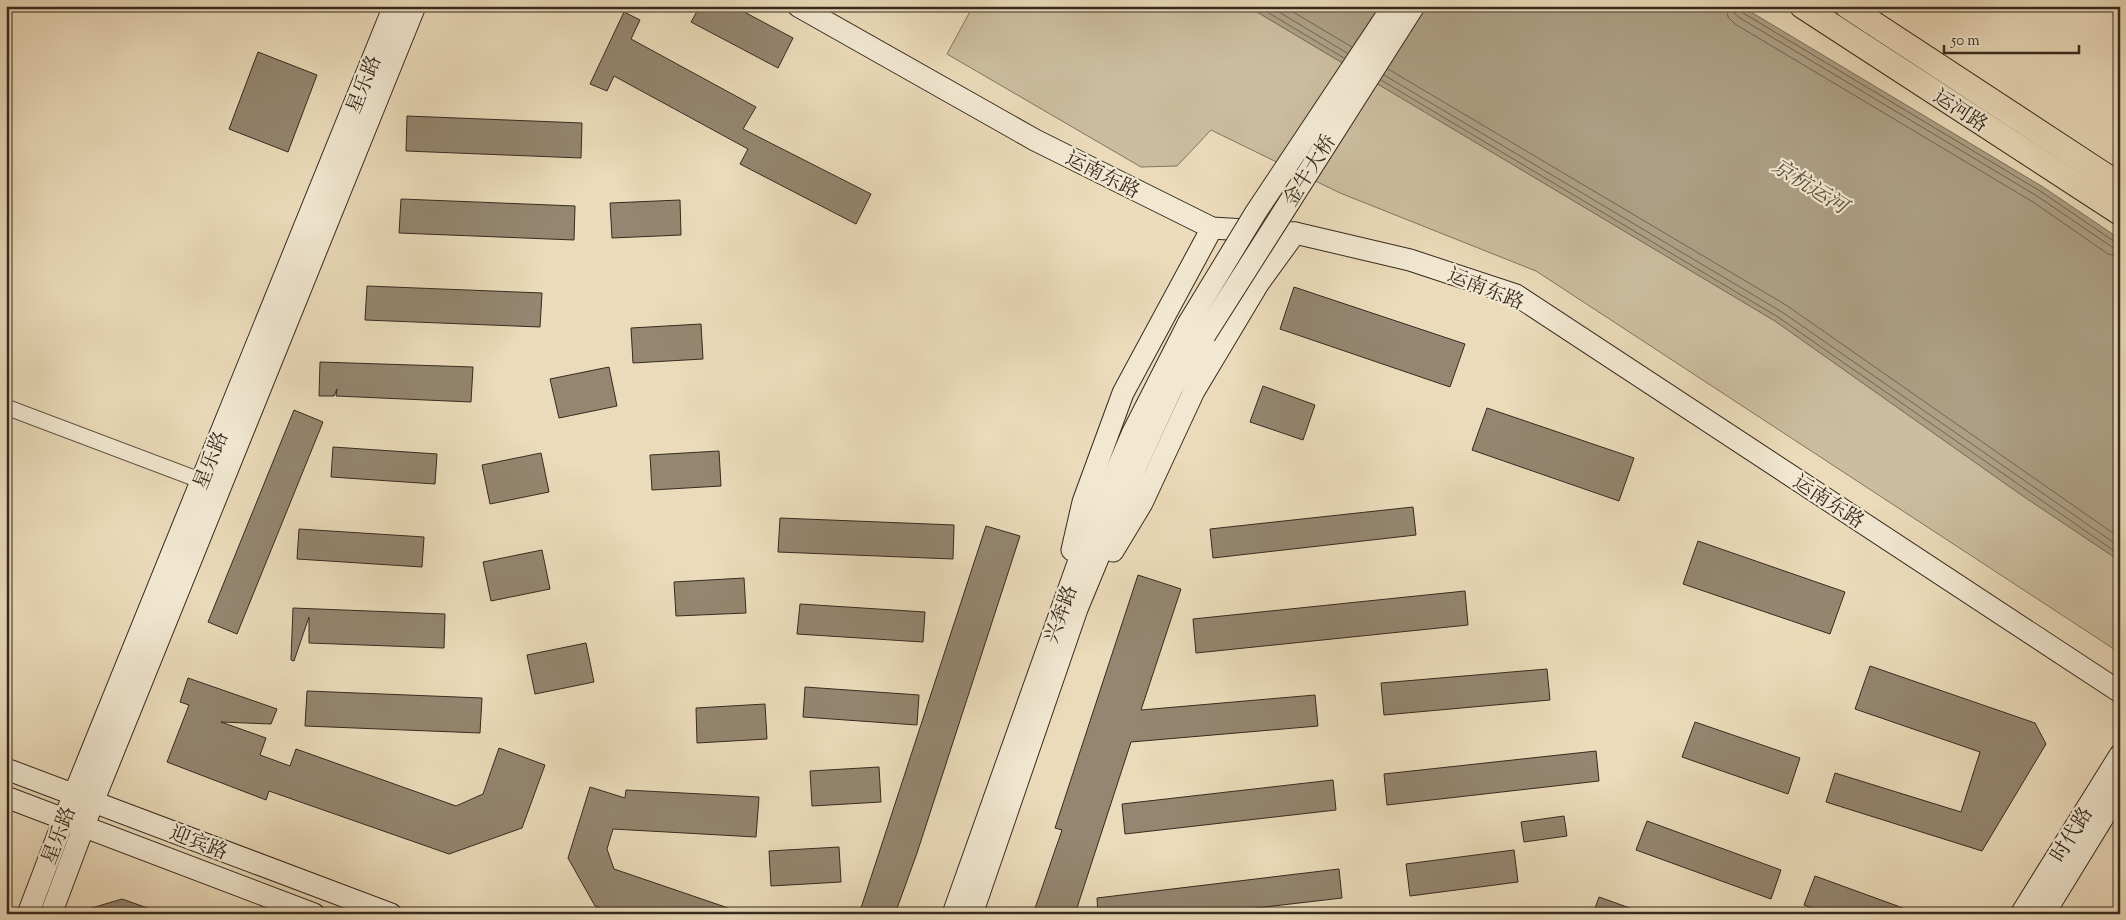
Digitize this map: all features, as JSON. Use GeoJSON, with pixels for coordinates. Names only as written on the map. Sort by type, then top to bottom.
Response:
{"type":"FeatureCollection","features":[{"type":"Feature","properties":{"kind":"main road","name":"运河路"},"geometry":{"type":"LineString","coordinates":[[1802,6],[2120,213]]}},
{"type":"Feature","properties":{"kind":"main road","name":"运河路"},"geometry":{"type":"LineString","coordinates":[[1847,6],[2120,185]]}},
{"type":"Feature","properties":{"kind":"street","name":"星乐路"},"geometry":{"type":"LineString","coordinates":[[51,914],[84,827],[83,798],[202,481],[394,6]]}},
{"type":"Feature","properties":{"kind":"street","name":"星乐路"},"geometry":{"type":"LineString","coordinates":[[28,914],[64,819],[83,798],[415,6]]}},
{"type":"Feature","properties":{"kind":"street","name":"运南东路"},"geometry":{"type":"LineString","coordinates":[[798,6],[1035,140],[1212,228],[1295,233],[1410,260],[1516,295],[2120,692]]}},
{"type":"Feature","properties":{"kind":"street","name":"金牛大桥"},"geometry":{"type":"LineString","coordinates":[[1196,330],[1256,212],[1393,6]]}},
{"type":"Feature","properties":{"kind":"street","name":"金牛大桥"},"geometry":{"type":"LineString","coordinates":[[1196,330],[1414,6]]}},
{"type":"Feature","properties":{"kind":"street"},"geometry":{"type":"LineString","coordinates":[[1070,608],[1069,562],[1083,502],[1123,392],[1212,228]]}},
{"type":"Feature","properties":{"kind":"street"},"geometry":{"type":"LineString","coordinates":[[972,914],[1070,608],[1142,503],[1194,391],[1258,284],[1295,233]]}},
{"type":"Feature","properties":{"kind":"street","name":"兴奔路"},"geometry":{"type":"LineString","coordinates":[[954,914],[1070,608],[1083,549],[1132,434],[1196,330]]}},
{"type":"Feature","properties":{"kind":"street"},"geometry":{"type":"LineString","coordinates":[[6,407],[202,481]]}},
{"type":"Feature","properties":{"kind":"street","name":"时代路"},"geometry":{"type":"LineString","coordinates":[[2021,914],[2120,755]]}},
{"type":"Feature","properties":{"kind":"street","name":"迎宾路"},"geometry":{"type":"LineString","coordinates":[[6,768],[391,914]]}},
{"type":"Feature","properties":{"kind":"street","name":"时代路"},"geometry":{"type":"LineString","coordinates":[[2044,914],[2120,790]]}},
{"type":"Feature","properties":{"kind":"street","name":"迎宾路"},"geometry":{"type":"LineString","coordinates":[[6,797],[314,914]]}},
{"type":"Feature","properties":{"kind":"shaded area"},"geometry":{"type":"Polygon","coordinates":[[[973,6],[1247,6],[1775,321],[2020,494],[2120,561],[2120,653],[1536,271],[1340,193],[1211,130],[1177,166],[1141,167],[947,54],[973,6]]]}},
{"type":"Feature","properties":{"kind":"water","name":"京杭运河"},"geometry":{"type":"Polygon","coordinates":[[[1247,6],[1741,6],[2043,187],[2120,239],[2120,561],[2020,494],[1775,321],[1247,6]]]}},
{"type":"Feature","properties":{"kind":"building"},"geometry":{"type":"Polygon","coordinates":[[[700,6],[733,6],[793,38],[778,68],[691,22],[700,6]]]}},
{"type":"Feature","properties":{"kind":"building"},"geometry":{"type":"Polygon","coordinates":[[[624,12],[640,20],[631,39],[756,107],[743,129],[871,194],[856,224],[740,164],[748,149],[614,76],[607,91],[590,84],[624,12]]]}},
{"type":"Feature","properties":{"kind":"building"},"geometry":{"type":"Polygon","coordinates":[[[258,52],[317,75],[288,152],[229,129],[258,52]]]}},
{"type":"Feature","properties":{"kind":"building"},"geometry":{"type":"Polygon","coordinates":[[[407,116],[582,123],[581,158],[406,151],[407,116]]]}},
{"type":"Feature","properties":{"kind":"building"},"geometry":{"type":"Polygon","coordinates":[[[401,199],[575,206],[574,240],[399,233],[401,199]]]}},
{"type":"Feature","properties":{"kind":"building"},"geometry":{"type":"Polygon","coordinates":[[[680,200],[681,235],[612,238],[610,203],[680,200]]]}},
{"type":"Feature","properties":{"kind":"building"},"geometry":{"type":"Polygon","coordinates":[[[367,286],[542,293],[540,327],[365,320],[367,286]]]}},
{"type":"Feature","properties":{"kind":"building"},"geometry":{"type":"Polygon","coordinates":[[[1294,287],[1465,344],[1450,387],[1280,329],[1294,287]]]}},
{"type":"Feature","properties":{"kind":"building"},"geometry":{"type":"Polygon","coordinates":[[[701,324],[703,359],[633,363],[631,328],[701,324]]]}},
{"type":"Feature","properties":{"kind":"building"},"geometry":{"type":"Polygon","coordinates":[[[320,362],[473,367],[471,402],[336,396],[337,389],[334,396],[319,396],[320,362]]]}},
{"type":"Feature","properties":{"kind":"building"},"geometry":{"type":"Polygon","coordinates":[[[609,367],[617,406],[559,418],[550,379],[609,367]]]}},
{"type":"Feature","properties":{"kind":"building"},"geometry":{"type":"Polygon","coordinates":[[[1263,386],[1315,405],[1303,440],[1250,422],[1263,386]]]}},
{"type":"Feature","properties":{"kind":"building"},"geometry":{"type":"Polygon","coordinates":[[[1487,408],[1634,458],[1619,501],[1472,450],[1487,408]]]}},
{"type":"Feature","properties":{"kind":"building"},"geometry":{"type":"Polygon","coordinates":[[[294,410],[323,422],[237,634],[208,622],[294,410]]]}},
{"type":"Feature","properties":{"kind":"building"},"geometry":{"type":"Polygon","coordinates":[[[333,447],[437,454],[435,484],[331,477],[333,447]]]}},
{"type":"Feature","properties":{"kind":"building"},"geometry":{"type":"Polygon","coordinates":[[[719,451],[721,486],[652,490],[650,455],[719,451]]]}},
{"type":"Feature","properties":{"kind":"building"},"geometry":{"type":"Polygon","coordinates":[[[541,453],[549,492],[490,504],[482,465],[541,453]]]}},
{"type":"Feature","properties":{"kind":"building"},"geometry":{"type":"Polygon","coordinates":[[[1413,507],[1416,535],[1213,558],[1210,529],[1413,507]]]}},
{"type":"Feature","properties":{"kind":"building"},"geometry":{"type":"Polygon","coordinates":[[[780,518],[954,525],[953,559],[778,552],[780,518]]]}},
{"type":"Feature","properties":{"kind":"building"},"geometry":{"type":"Polygon","coordinates":[[[986,526],[1020,536],[917,853],[895,914],[859,914],[986,526]]]}},
{"type":"Feature","properties":{"kind":"building"},"geometry":{"type":"Polygon","coordinates":[[[299,529],[424,537],[422,567],[297,559],[299,529]]]}},
{"type":"Feature","properties":{"kind":"building"},"geometry":{"type":"Polygon","coordinates":[[[1698,541],[1845,592],[1830,634],[1683,584],[1698,541]]]}},
{"type":"Feature","properties":{"kind":"building"},"geometry":{"type":"Polygon","coordinates":[[[542,550],[550,589],[491,601],[483,562],[542,550]]]}},
{"type":"Feature","properties":{"kind":"building"},"geometry":{"type":"Polygon","coordinates":[[[1138,575],[1181,589],[1141,710],[1315,695],[1318,726],[1131,742],[1075,914],[1033,914],[1062,830],[1055,828],[1138,575]]]}},
{"type":"Feature","properties":{"kind":"building"},"geometry":{"type":"Polygon","coordinates":[[[744,578],[746,613],[676,616],[674,582],[744,578]]]}},
{"type":"Feature","properties":{"kind":"building"},"geometry":{"type":"Polygon","coordinates":[[[1465,591],[1468,625],[1196,653],[1193,619],[1465,591]]]}},
{"type":"Feature","properties":{"kind":"building"},"geometry":{"type":"Polygon","coordinates":[[[800,604],[925,612],[923,642],[797,634],[800,604]]]}},
{"type":"Feature","properties":{"kind":"building"},"geometry":{"type":"Polygon","coordinates":[[[293,608],[445,614],[444,648],[309,643],[309,617],[294,661],[291,660],[293,608]]]}},
{"type":"Feature","properties":{"kind":"building"},"geometry":{"type":"Polygon","coordinates":[[[586,643],[594,682],[535,694],[527,655],[586,643]]]}},
{"type":"Feature","properties":{"kind":"building"},"geometry":{"type":"Polygon","coordinates":[[[1870,666],[2035,723],[2046,744],[1982,851],[1826,802],[1835,773],[1961,812],[1980,752],[1855,709],[1870,666]]]}},
{"type":"Feature","properties":{"kind":"building"},"geometry":{"type":"Polygon","coordinates":[[[1547,669],[1550,700],[1384,715],[1381,683],[1547,669]]]}},
{"type":"Feature","properties":{"kind":"building"},"geometry":{"type":"Polygon","coordinates":[[[188,678],[277,709],[271,724],[221,722],[266,738],[260,755],[290,766],[296,749],[456,806],[483,794],[499,748],[545,765],[522,828],[449,854],[269,791],[266,800],[167,762],[189,705],[180,702],[188,678]]]}},
{"type":"Feature","properties":{"kind":"building"},"geometry":{"type":"Polygon","coordinates":[[[805,687],[919,695],[917,725],[803,717],[805,687]]]}},
{"type":"Feature","properties":{"kind":"building"},"geometry":{"type":"Polygon","coordinates":[[[307,691],[482,698],[480,733],[305,726],[307,691]]]}},
{"type":"Feature","properties":{"kind":"building"},"geometry":{"type":"Polygon","coordinates":[[[765,704],[767,739],[697,743],[696,708],[765,704]]]}},
{"type":"Feature","properties":{"kind":"building"},"geometry":{"type":"Polygon","coordinates":[[[1695,722],[1800,758],[1788,794],[1682,757],[1695,722]]]}},
{"type":"Feature","properties":{"kind":"building"},"geometry":{"type":"Polygon","coordinates":[[[1596,751],[1599,781],[1387,805],[1384,774],[1596,751]]]}},
{"type":"Feature","properties":{"kind":"building"},"geometry":{"type":"Polygon","coordinates":[[[879,767],[881,802],[812,806],[810,771],[879,767]]]}},
{"type":"Feature","properties":{"kind":"building"},"geometry":{"type":"Polygon","coordinates":[[[1333,780],[1336,810],[1125,834],[1122,804],[1333,780]]]}},
{"type":"Feature","properties":{"kind":"building"},"geometry":{"type":"Polygon","coordinates":[[[590,787],[625,798],[626,790],[759,797],[756,837],[613,829],[607,849],[614,869],[737,911],[737,914],[617,914],[595,906],[568,858],[590,787]]]}},
{"type":"Feature","properties":{"kind":"building"},"geometry":{"type":"Polygon","coordinates":[[[1564,816],[1567,836],[1524,842],[1521,822],[1564,816]]]}},
{"type":"Feature","properties":{"kind":"building"},"geometry":{"type":"Polygon","coordinates":[[[1647,821],[1781,870],[1771,899],[1636,850],[1647,821]]]}},
{"type":"Feature","properties":{"kind":"building"},"geometry":{"type":"Polygon","coordinates":[[[839,847],[841,882],[771,886],[769,851],[839,847]]]}},
{"type":"Feature","properties":{"kind":"building"},"geometry":{"type":"Polygon","coordinates":[[[1514,850],[1518,882],[1410,896],[1406,864],[1514,850]]]}},
{"type":"Feature","properties":{"kind":"building"},"geometry":{"type":"Polygon","coordinates":[[[1339,869],[1342,898],[1205,914],[1098,914],[1097,898],[1339,869]]]}},
{"type":"Feature","properties":{"kind":"building"},"geometry":{"type":"Polygon","coordinates":[[[1815,876],[1914,912],[1913,914],[1828,914],[1804,905],[1815,876]]]}},
{"type":"Feature","properties":{"kind":"building"},"geometry":{"type":"Polygon","coordinates":[[[1599,897],[1641,912],[1640,914],[1593,914],[1599,897]]]}},
{"type":"Feature","properties":{"kind":"building"},"geometry":{"type":"Polygon","coordinates":[[[122,899],[159,912],[158,914],[85,914],[85,910],[122,899]]]}}]}
